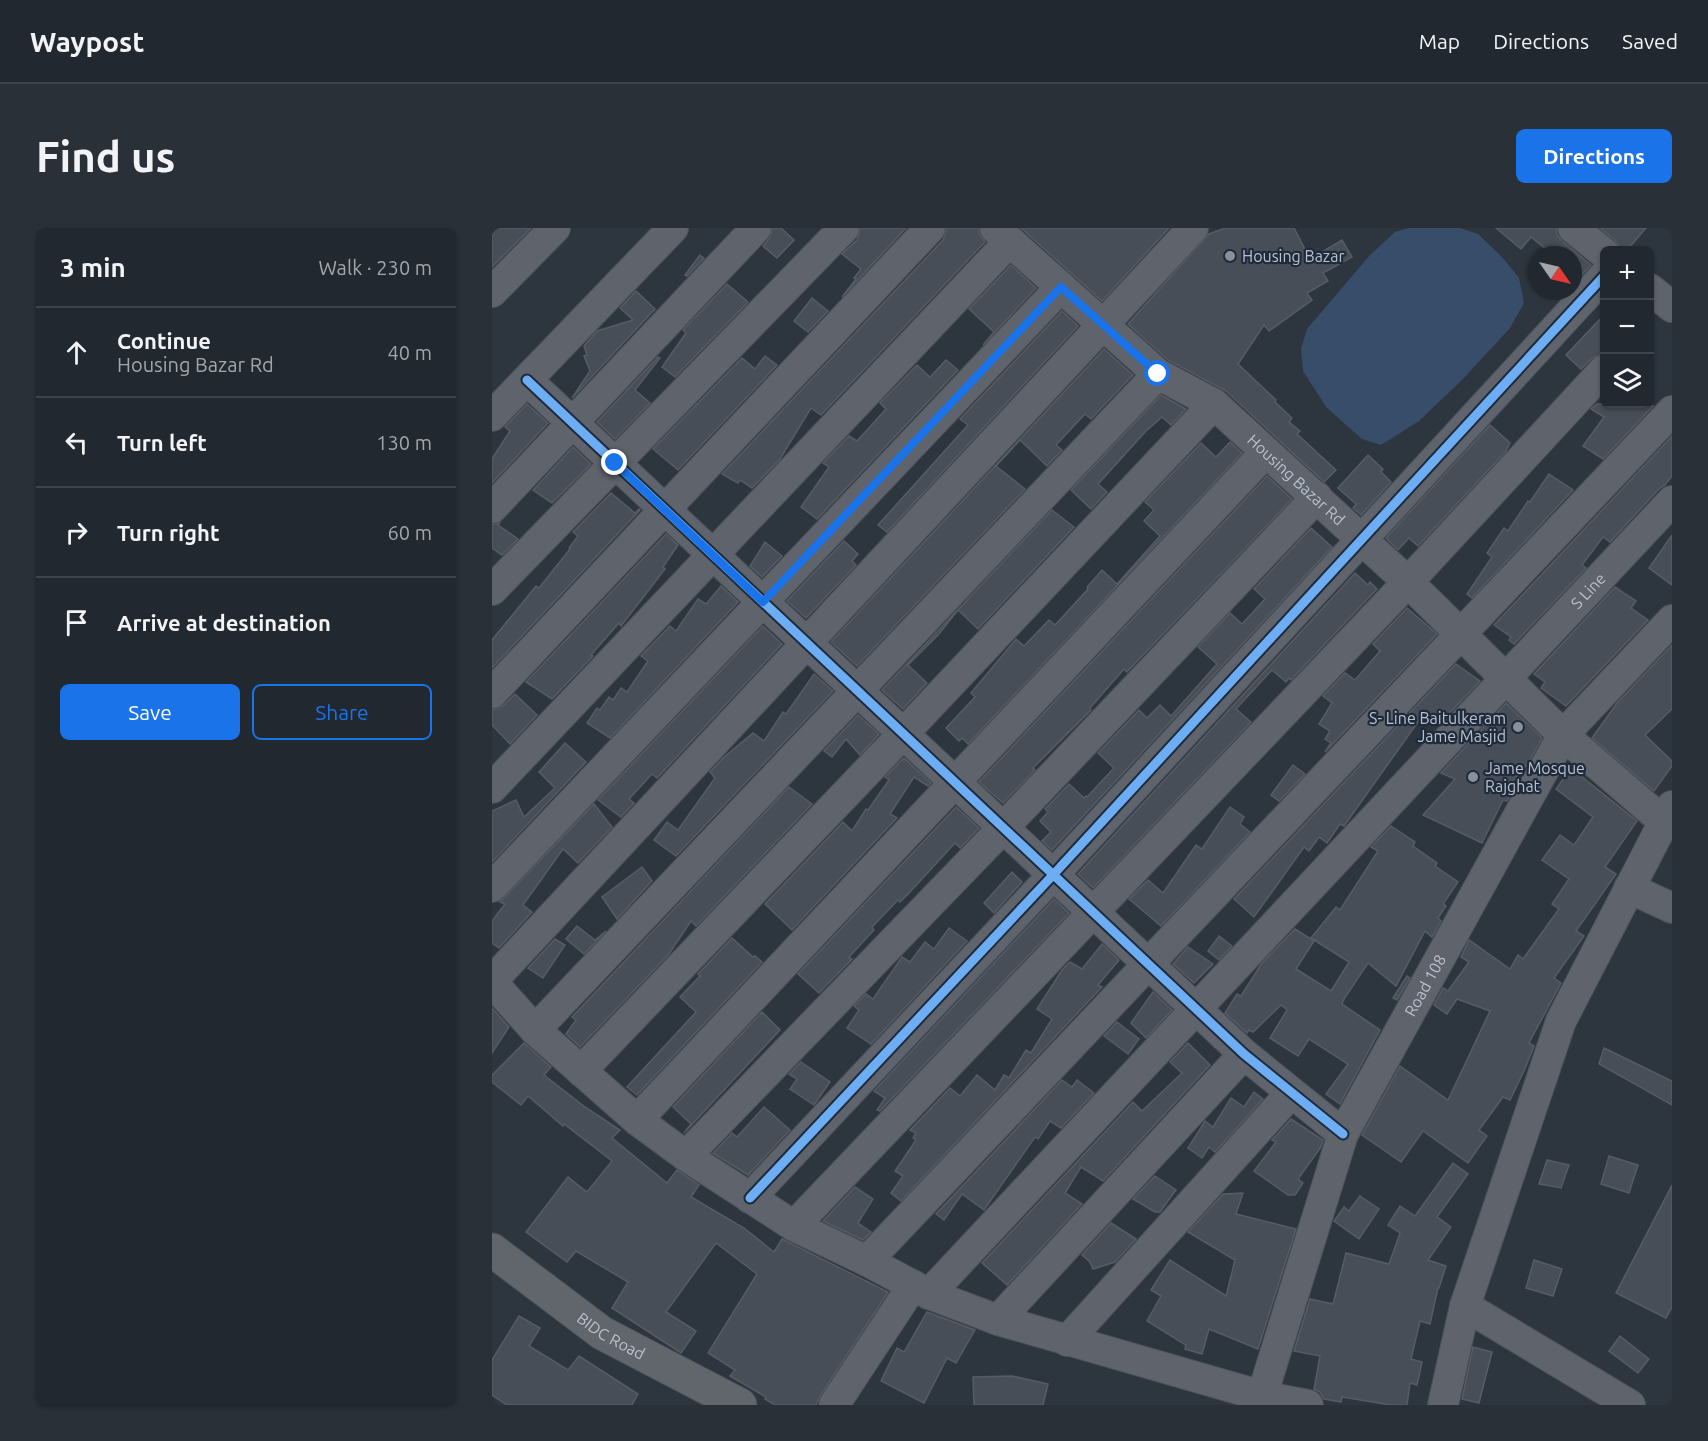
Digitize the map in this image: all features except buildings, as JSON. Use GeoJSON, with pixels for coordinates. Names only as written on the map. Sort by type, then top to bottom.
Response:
{"type":"FeatureCollection","features":[{"type":"Feature","properties":{"kind":"main road","name":"BIDC Road"},"geometry":{"type":"LineString","coordinates":[[492,1250],[602,1333],[740,1405]]}},
{"type":"Feature","properties":{"kind":"street"},"geometry":{"type":"LineString","coordinates":[[492,292],[555,228]]}},
{"type":"Feature","properties":{"kind":"street"},"geometry":{"type":"LineString","coordinates":[[492,416],[673,228]]}},
{"type":"Feature","properties":{"kind":"street"},"geometry":{"type":"LineString","coordinates":[[492,508],[756,228]]}},
{"type":"Feature","properties":{"kind":"street"},"geometry":{"type":"LineString","coordinates":[[492,590],[844,228]]}},
{"type":"Feature","properties":{"kind":"street"},"geometry":{"type":"LineString","coordinates":[[492,693],[930,228]]}},
{"type":"Feature","properties":{"kind":"street"},"geometry":{"type":"LineString","coordinates":[[1193,228],[492,982],[535,1030],[637,1120],[686,1156],[794,1226],[921,1290],[998,1320],[1262,1396],[1308,1405]]}},
{"type":"Feature","properties":{"kind":"street"},"geometry":{"type":"LineString","coordinates":[[1573,228],[1600,249]]}},
{"type":"Feature","properties":{"kind":"street"},"geometry":{"type":"LineString","coordinates":[[492,788],[713,555],[1003,235]]}},
{"type":"Feature","properties":{"kind":"street","name":"Housing Bazar Rd"},"geometry":{"type":"LineString","coordinates":[[1003,235],[1158,374],[1214,404],[1408,582],[1563,735],[1667,814]]}},
{"type":"Feature","properties":{"kind":"street"},"geometry":{"type":"LineString","coordinates":[[750,1198],[1053,875],[1600,281]]}},
{"type":"Feature","properties":{"kind":"street"},"geometry":{"type":"LineString","coordinates":[[492,887],[1061,287]]}},
{"type":"Feature","properties":{"kind":"street"},"geometry":{"type":"LineString","coordinates":[[535,1030],[1158,374]]}},
{"type":"Feature","properties":{"kind":"street"},"geometry":{"type":"LineString","coordinates":[[794,1226],[1094,914],[1600,375]]}},
{"type":"Feature","properties":{"kind":"street"},"geometry":{"type":"LineString","coordinates":[[527,380],[1196,1010],[1244,1054],[1343,1134]]}},
{"type":"Feature","properties":{"kind":"street"},"geometry":{"type":"LineString","coordinates":[[581,1071],[1214,404]]}},
{"type":"Feature","properties":{"kind":"street"},"geometry":{"type":"LineString","coordinates":[[867,1261],[1672,411]]}},
{"type":"Feature","properties":{"kind":"street"},"geometry":{"type":"LineString","coordinates":[[637,1120],[1266,452]]}},
{"type":"Feature","properties":{"kind":"street"},"geometry":{"type":"LineString","coordinates":[[686,1156],[1003,828],[1317,497]]}},
{"type":"Feature","properties":{"kind":"street","name":"S Line"},"geometry":{"type":"LineString","coordinates":[[834,1405],[921,1290],[1196,1010],[1672,501]]}},
{"type":"Feature","properties":{"kind":"street","name":"Road 108"},"geometry":{"type":"LineString","coordinates":[[1262,1396],[1343,1134],[1563,735],[1672,620]]}},
{"type":"Feature","properties":{"kind":"street"},"geometry":{"type":"LineString","coordinates":[[1443,1405],[1465,1306],[1561,1021],[1667,814]]}},
{"type":"Feature","properties":{"kind":"street"},"geometry":{"type":"LineString","coordinates":[[1629,888],[1672,908]]}},
{"type":"Feature","properties":{"kind":"street"},"geometry":{"type":"LineString","coordinates":[[998,1320],[1244,1054]]}},
{"type":"Feature","properties":{"kind":"street"},"geometry":{"type":"LineString","coordinates":[[1067,1341],[1291,1093]]}},
{"type":"Feature","properties":{"kind":"street"},"geometry":{"type":"LineString","coordinates":[[1465,1306],[1630,1405]]}},
{"type":"Feature","properties":{"kind":"water"},"geometry":{"type":"Polygon","coordinates":[[[1409,228],[1460,228],[1478,234],[1502,257],[1519,278],[1524,303],[1510,328],[1462,380],[1419,421],[1381,445],[1362,439],[1327,408],[1303,371],[1301,349],[1307,329],[1370,255],[1395,232],[1409,228]]]}},
{"type":"Feature","properties":{"kind":"cycle path"},"geometry":{"type":"LineString","coordinates":[[750,1198],[1053,875],[1600,280]]}},
{"type":"Feature","properties":{"kind":"cycle path"},"geometry":{"type":"LineString","coordinates":[[527,380],[1244,1054],[1343,1134]]}},
{"type":"Feature","properties":{"kind":"place","name":"Housing Bazar"},"geometry":{"type":"Point","coordinates":[1230,256]}},
{"type":"Feature","properties":{"kind":"place","name":"S- Line Baitulkeram Jame Masjid"},"geometry":{"type":"Point","coordinates":[1518,727]}},
{"type":"Feature","properties":{"kind":"place","name":"Jame Mosque Rajghat"},"geometry":{"type":"Point","coordinates":[1473,777]}},
{"type":"Feature","properties":{"kind":"route"},"geometry":{"type":"LineString","coordinates":[[615,463],[763,602],[1061,287],[1158,374]]}}]}
